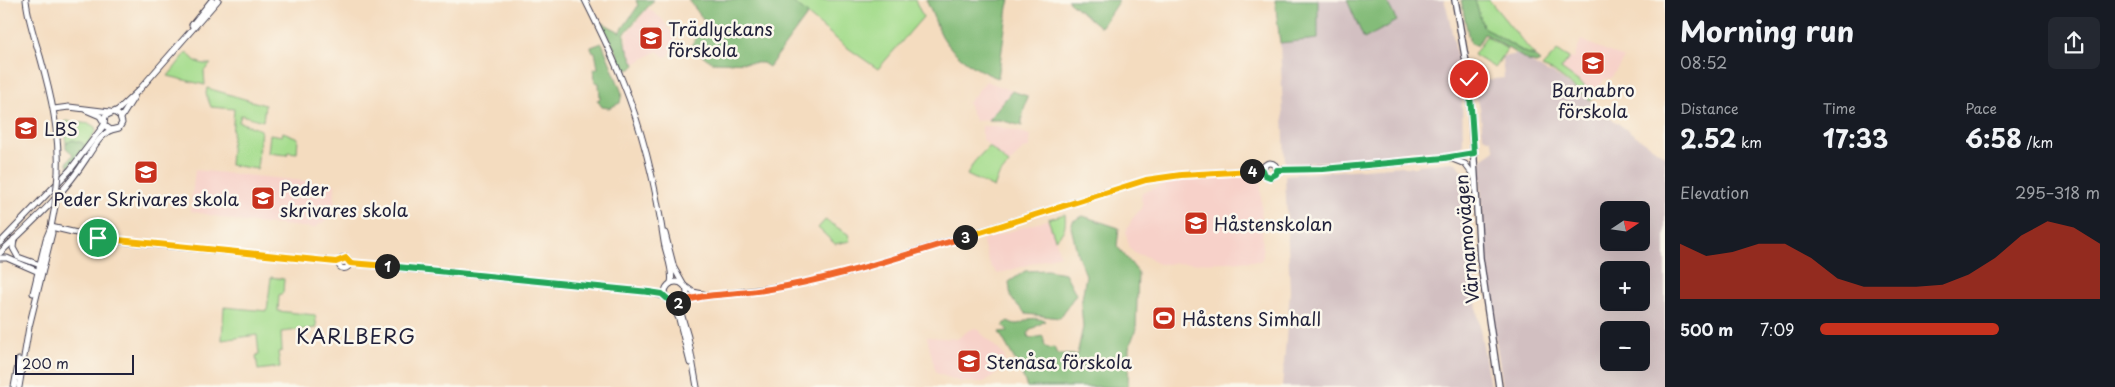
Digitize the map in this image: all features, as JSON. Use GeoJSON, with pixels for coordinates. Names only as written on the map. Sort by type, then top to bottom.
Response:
{"type":"FeatureCollection","features":[{"type":"Feature","properties":{"kind":"main road","name":"Värnamovägen"},"geometry":{"type":"LineString","coordinates":[[1455,0],[1467,64],[1476,177],[1477,224],[1484,294],[1499,387]]}},
{"type":"Feature","properties":{"kind":"street"},"geometry":{"type":"LineString","coordinates":[[13,387],[40,272],[52,232],[59,151],[54,109],[30,24],[26,0]]}},
{"type":"Feature","properties":{"kind":"street"},"geometry":{"type":"LineString","coordinates":[[178,44],[212,0]]}},
{"type":"Feature","properties":{"kind":"street"},"geometry":{"type":"LineString","coordinates":[[0,243],[70,170],[104,123],[105,116],[121,108],[218,0]]}},
{"type":"Feature","properties":{"kind":"street"},"geometry":{"type":"LineString","coordinates":[[585,0],[610,52],[632,105],[644,146],[674,268],[687,295],[680,310],[688,337],[697,386]]}},
{"type":"Feature","properties":{"kind":"street"},"geometry":{"type":"LineString","coordinates":[[0,253],[50,204],[78,171],[96,144],[111,130],[120,126],[121,118],[140,88]]}},
{"type":"Feature","properties":{"kind":"street"},"geometry":{"type":"LineString","coordinates":[[54,109],[69,107],[96,109],[112,112],[121,118]]}},
{"type":"Feature","properties":{"kind":"street"},"geometry":{"type":"LineString","coordinates":[[83,109],[100,116],[111,130]]}},
{"type":"Feature","properties":{"kind":"street"},"geometry":{"type":"LineString","coordinates":[[1277,170],[1323,169],[1449,158],[1474,153]]}},
{"type":"Feature","properties":{"kind":"street"},"geometry":{"type":"LineString","coordinates":[[1449,158],[1465,164],[1476,177]]}},
{"type":"Feature","properties":{"kind":"street"},"geometry":{"type":"LineString","coordinates":[[1263,170],[1265,165],[1270,163],[1276,166],[1277,170]]}},
{"type":"Feature","properties":{"kind":"street"},"geometry":{"type":"LineString","coordinates":[[1263,170],[1264,174],[1269,177],[1274,176],[1277,170]]}},
{"type":"Feature","properties":{"kind":"street"},"geometry":{"type":"LineString","coordinates":[[649,292],[678,282],[696,293],[711,294],[740,293],[772,288],[850,272],[1146,180],[1181,175],[1263,170]]}},
{"type":"Feature","properties":{"kind":"street"},"geometry":{"type":"LineString","coordinates":[[662,224],[666,256],[672,274],[665,290],[666,297]]}},
{"type":"Feature","properties":{"kind":"street"},"geometry":{"type":"LineString","coordinates":[[51,227],[107,240],[339,262],[344,268],[350,263],[649,292],[666,297],[671,302],[680,324],[697,386]]}},
{"type":"Feature","properties":{"kind":"street"},"geometry":{"type":"LineString","coordinates":[[14,239],[13,248],[18,257],[42,265]]}},
{"type":"Feature","properties":{"kind":"street"},"geometry":{"type":"LineString","coordinates":[[0,258],[6,258],[40,272]]}},
{"type":"Feature","properties":{"kind":"street"},"geometry":{"type":"LineString","coordinates":[[19,387],[23,356],[40,272]]}},
{"type":"Feature","properties":{"kind":"street"},"geometry":{"type":"LineString","coordinates":[[671,302],[676,304],[711,294]]}},
{"type":"Feature","properties":{"kind":"shaded area"},"geometry":{"type":"Polygon","coordinates":[[[1318,0],[1347,0],[1364,38],[1397,21],[1386,0],[1444,0],[1457,56],[1462,95],[1463,145],[1453,150],[1416,153],[1413,150],[1394,156],[1301,163],[1285,162],[1280,43],[1318,39],[1318,0]]]}},
{"type":"Feature","properties":{"kind":"shaded area","name":"Trädlyckans förskola"},"geometry":{"type":"Polygon","coordinates":[[[648,8],[662,19],[677,41],[677,46],[666,58],[658,51],[634,64],[626,46],[627,34],[648,8]]]}},
{"type":"Feature","properties":{"kind":"shaded area","name":"Barnabro förskola"},"geometry":{"type":"Polygon","coordinates":[[[1581,40],[1624,58],[1611,78],[1605,79],[1602,82],[1596,94],[1561,68],[1569,58],[1574,58],[1581,40]]]}},
{"type":"Feature","properties":{"kind":"shaded area"},"geometry":{"type":"Polygon","coordinates":[[[1517,54],[1547,72],[1553,73],[1590,100],[1594,111],[1603,113],[1665,156],[1665,387],[1503,387],[1488,287],[1480,166],[1482,159],[1495,150],[1491,140],[1483,137],[1475,81],[1504,78],[1502,57],[1517,54]]]}},
{"type":"Feature","properties":{"kind":"shaded area"},"geometry":{"type":"Polygon","coordinates":[[[986,81],[1012,91],[988,120],[975,121],[968,103],[986,81]]]}},
{"type":"Feature","properties":{"kind":"shaded area"},"geometry":{"type":"Polygon","coordinates":[[[982,126],[997,126],[1027,134],[1031,136],[1029,148],[1023,149],[1009,164],[982,139],[982,126]]]}},
{"type":"Feature","properties":{"kind":"shaded area"},"geometry":{"type":"Polygon","coordinates":[[[1456,163],[1466,176],[1477,310],[1490,387],[1282,387],[1290,291],[1285,175],[1402,166],[1416,167],[1418,165],[1456,163]]]}},
{"type":"Feature","properties":{"kind":"shaded area","name":"Peder skrivares skola"},"geometry":{"type":"Polygon","coordinates":[[[195,170],[335,184],[334,216],[314,228],[243,222],[190,211],[195,170]]]}},
{"type":"Feature","properties":{"kind":"shaded area","name":"Håstenskolan"},"geometry":{"type":"Polygon","coordinates":[[[1256,176],[1261,183],[1263,257],[1260,261],[1159,264],[1151,258],[1134,253],[1129,247],[1126,232],[1132,219],[1143,206],[1142,193],[1174,180],[1256,176]]]}},
{"type":"Feature","properties":{"kind":"shaded area"},"geometry":{"type":"Polygon","coordinates":[[[1050,219],[1060,255],[998,274],[990,265],[982,240],[1050,219]]]}},
{"type":"Feature","properties":{"kind":"shaded area","name":"Stenåsa förskola"},"geometry":{"type":"Polygon","coordinates":[[[976,328],[1004,355],[1007,367],[984,382],[961,382],[936,373],[927,337],[957,339],[969,330],[976,328]]]}},
{"type":"Feature","properties":{"kind":"green space"},"geometry":{"type":"Polygon","coordinates":[[[636,0],[654,0],[624,34],[625,43],[635,65],[631,69],[625,70],[620,65],[618,55],[602,26],[603,23],[620,32],[638,6],[636,0]]]}},
{"type":"Feature","properties":{"kind":"green space"},"geometry":{"type":"Polygon","coordinates":[[[689,0],[790,0],[808,14],[769,67],[763,63],[711,62],[691,46],[705,22],[689,0]]]}},
{"type":"Feature","properties":{"kind":"green space"},"geometry":{"type":"Polygon","coordinates":[[[790,0],[915,0],[923,17],[878,69],[845,46],[790,0]]]}},
{"type":"Feature","properties":{"kind":"green space"},"geometry":{"type":"Polygon","coordinates":[[[926,0],[1010,0],[998,78],[974,67],[953,50],[942,36],[926,0]]]}},
{"type":"Feature","properties":{"kind":"green space"},"geometry":{"type":"Polygon","coordinates":[[[1067,0],[1119,0],[1100,27],[1067,0]]]}},
{"type":"Feature","properties":{"kind":"green space"},"geometry":{"type":"Polygon","coordinates":[[[1275,0],[1318,0],[1318,39],[1280,43],[1275,0]]]}},
{"type":"Feature","properties":{"kind":"green space"},"geometry":{"type":"Polygon","coordinates":[[[1347,0],[1386,0],[1397,21],[1364,39],[1347,0]]]}},
{"type":"Feature","properties":{"kind":"green space"},"geometry":{"type":"Polygon","coordinates":[[[1461,0],[1475,0],[1483,27],[1540,61],[1536,63],[1528,61],[1484,34],[1477,46],[1470,44],[1461,0]]]}},
{"type":"Feature","properties":{"kind":"green space"},"geometry":{"type":"Polygon","coordinates":[[[1475,0],[1489,0],[1535,56],[1483,27],[1475,0]]]}},
{"type":"Feature","properties":{"kind":"green space"},"geometry":{"type":"Polygon","coordinates":[[[1486,36],[1507,49],[1495,68],[1474,55],[1486,36]]]}},
{"type":"Feature","properties":{"kind":"green space"},"geometry":{"type":"Polygon","coordinates":[[[602,43],[622,93],[620,103],[609,108],[602,107],[597,100],[600,99],[599,83],[595,82],[594,69],[598,68],[595,52],[592,51],[591,47],[602,43]]]}},
{"type":"Feature","properties":{"kind":"green space"},"geometry":{"type":"Polygon","coordinates":[[[1557,51],[1569,58],[1561,69],[1596,94],[1590,100],[1554,72],[1542,67],[1557,51]]]}},
{"type":"Feature","properties":{"kind":"green space"},"geometry":{"type":"Polygon","coordinates":[[[187,52],[197,62],[211,64],[204,71],[205,85],[168,76],[187,52]]]}},
{"type":"Feature","properties":{"kind":"green space"},"geometry":{"type":"Polygon","coordinates":[[[207,88],[265,105],[263,121],[241,115],[239,122],[261,130],[257,169],[230,165],[234,109],[211,107],[206,94],[207,88]]]}},
{"type":"Feature","properties":{"kind":"green space"},"geometry":{"type":"Polygon","coordinates":[[[1012,91],[1027,96],[1022,126],[1000,120],[988,120],[1012,91]]]}},
{"type":"Feature","properties":{"kind":"green space"},"geometry":{"type":"Polygon","coordinates":[[[64,122],[90,124],[95,127],[96,131],[85,148],[73,140],[66,143],[64,122]]]}},
{"type":"Feature","properties":{"kind":"green space"},"geometry":{"type":"Polygon","coordinates":[[[283,132],[298,138],[297,153],[288,152],[287,155],[268,153],[270,134],[282,136],[283,132]]]}},
{"type":"Feature","properties":{"kind":"green space"},"geometry":{"type":"Polygon","coordinates":[[[73,140],[83,143],[85,148],[69,167],[67,163],[73,154],[66,148],[66,143],[73,140]]]}},
{"type":"Feature","properties":{"kind":"green space"},"geometry":{"type":"Polygon","coordinates":[[[989,146],[1009,164],[998,177],[994,188],[967,175],[974,162],[989,146]]]}},
{"type":"Feature","properties":{"kind":"green space"},"geometry":{"type":"Polygon","coordinates":[[[1065,214],[1064,228],[1055,239],[1048,219],[1065,214]]]}},
{"type":"Feature","properties":{"kind":"green space"},"geometry":{"type":"Polygon","coordinates":[[[1083,216],[1119,228],[1117,246],[1138,272],[1136,329],[1129,348],[1128,387],[1027,387],[1019,367],[999,332],[1008,331],[1003,325],[1008,321],[1016,324],[1035,318],[1044,320],[1029,331],[1028,337],[1043,336],[1045,346],[1048,348],[1054,347],[1057,354],[1077,355],[1083,327],[1081,305],[1086,275],[1078,256],[1071,227],[1073,221],[1083,216]]]}},
{"type":"Feature","properties":{"kind":"green space"},"geometry":{"type":"Polygon","coordinates":[[[825,220],[848,234],[850,241],[835,244],[818,228],[825,220]]]}},
{"type":"Feature","properties":{"kind":"green space"},"geometry":{"type":"Polygon","coordinates":[[[1047,270],[1065,273],[1076,294],[1060,318],[1026,314],[1011,298],[1009,282],[1025,271],[1047,270]]]}},
{"type":"Feature","properties":{"kind":"green space"},"geometry":{"type":"Polygon","coordinates":[[[271,277],[284,279],[283,293],[279,295],[278,311],[315,315],[317,328],[281,332],[282,351],[278,352],[280,367],[258,370],[256,356],[259,355],[257,335],[222,340],[224,307],[267,311],[271,277]]]}},
{"type":"Feature","properties":{"kind":"place","name":"Trädlyckans förskola"},"geometry":{"type":"Point","coordinates":[651,38]}},
{"type":"Feature","properties":{"kind":"place","name":"Barnabro förskola"},"geometry":{"type":"Point","coordinates":[1593,63]}},
{"type":"Feature","properties":{"kind":"place","name":"LBS"},"geometry":{"type":"Point","coordinates":[26,128]}},
{"type":"Feature","properties":{"kind":"place","name":"Peder Skrivares skola"},"geometry":{"type":"Point","coordinates":[146,172]}},
{"type":"Feature","properties":{"kind":"place","name":"Peder skrivares skola"},"geometry":{"type":"Point","coordinates":[263,198]}},
{"type":"Feature","properties":{"kind":"place","name":"Håstenskolan"},"geometry":{"type":"Point","coordinates":[1196,223]}},
{"type":"Feature","properties":{"kind":"place","name":"Håstens Simhall"},"geometry":{"type":"Point","coordinates":[1164,318]}},
{"type":"Feature","properties":{"kind":"place","name":"Stenåsa förskola"},"geometry":{"type":"Point","coordinates":[969,361]}},
{"type":"Feature","properties":{"kind":"district","name":"KARLBERG"},"geometry":{"type":"Point","coordinates":[356,336]}},
{"type":"Feature","properties":{"kind":"route"},"geometry":{"type":"LineString","coordinates":[[98,238],[336,262],[346,258],[350,263],[658,293],[676,304],[684,300],[711,294],[740,293],[772,288],[850,272],[1146,180],[1181,175],[1263,170],[1265,175],[1270,177],[1276,174],[1277,170],[1323,169],[1444,158],[1474,153],[1469,79]]}}]}
